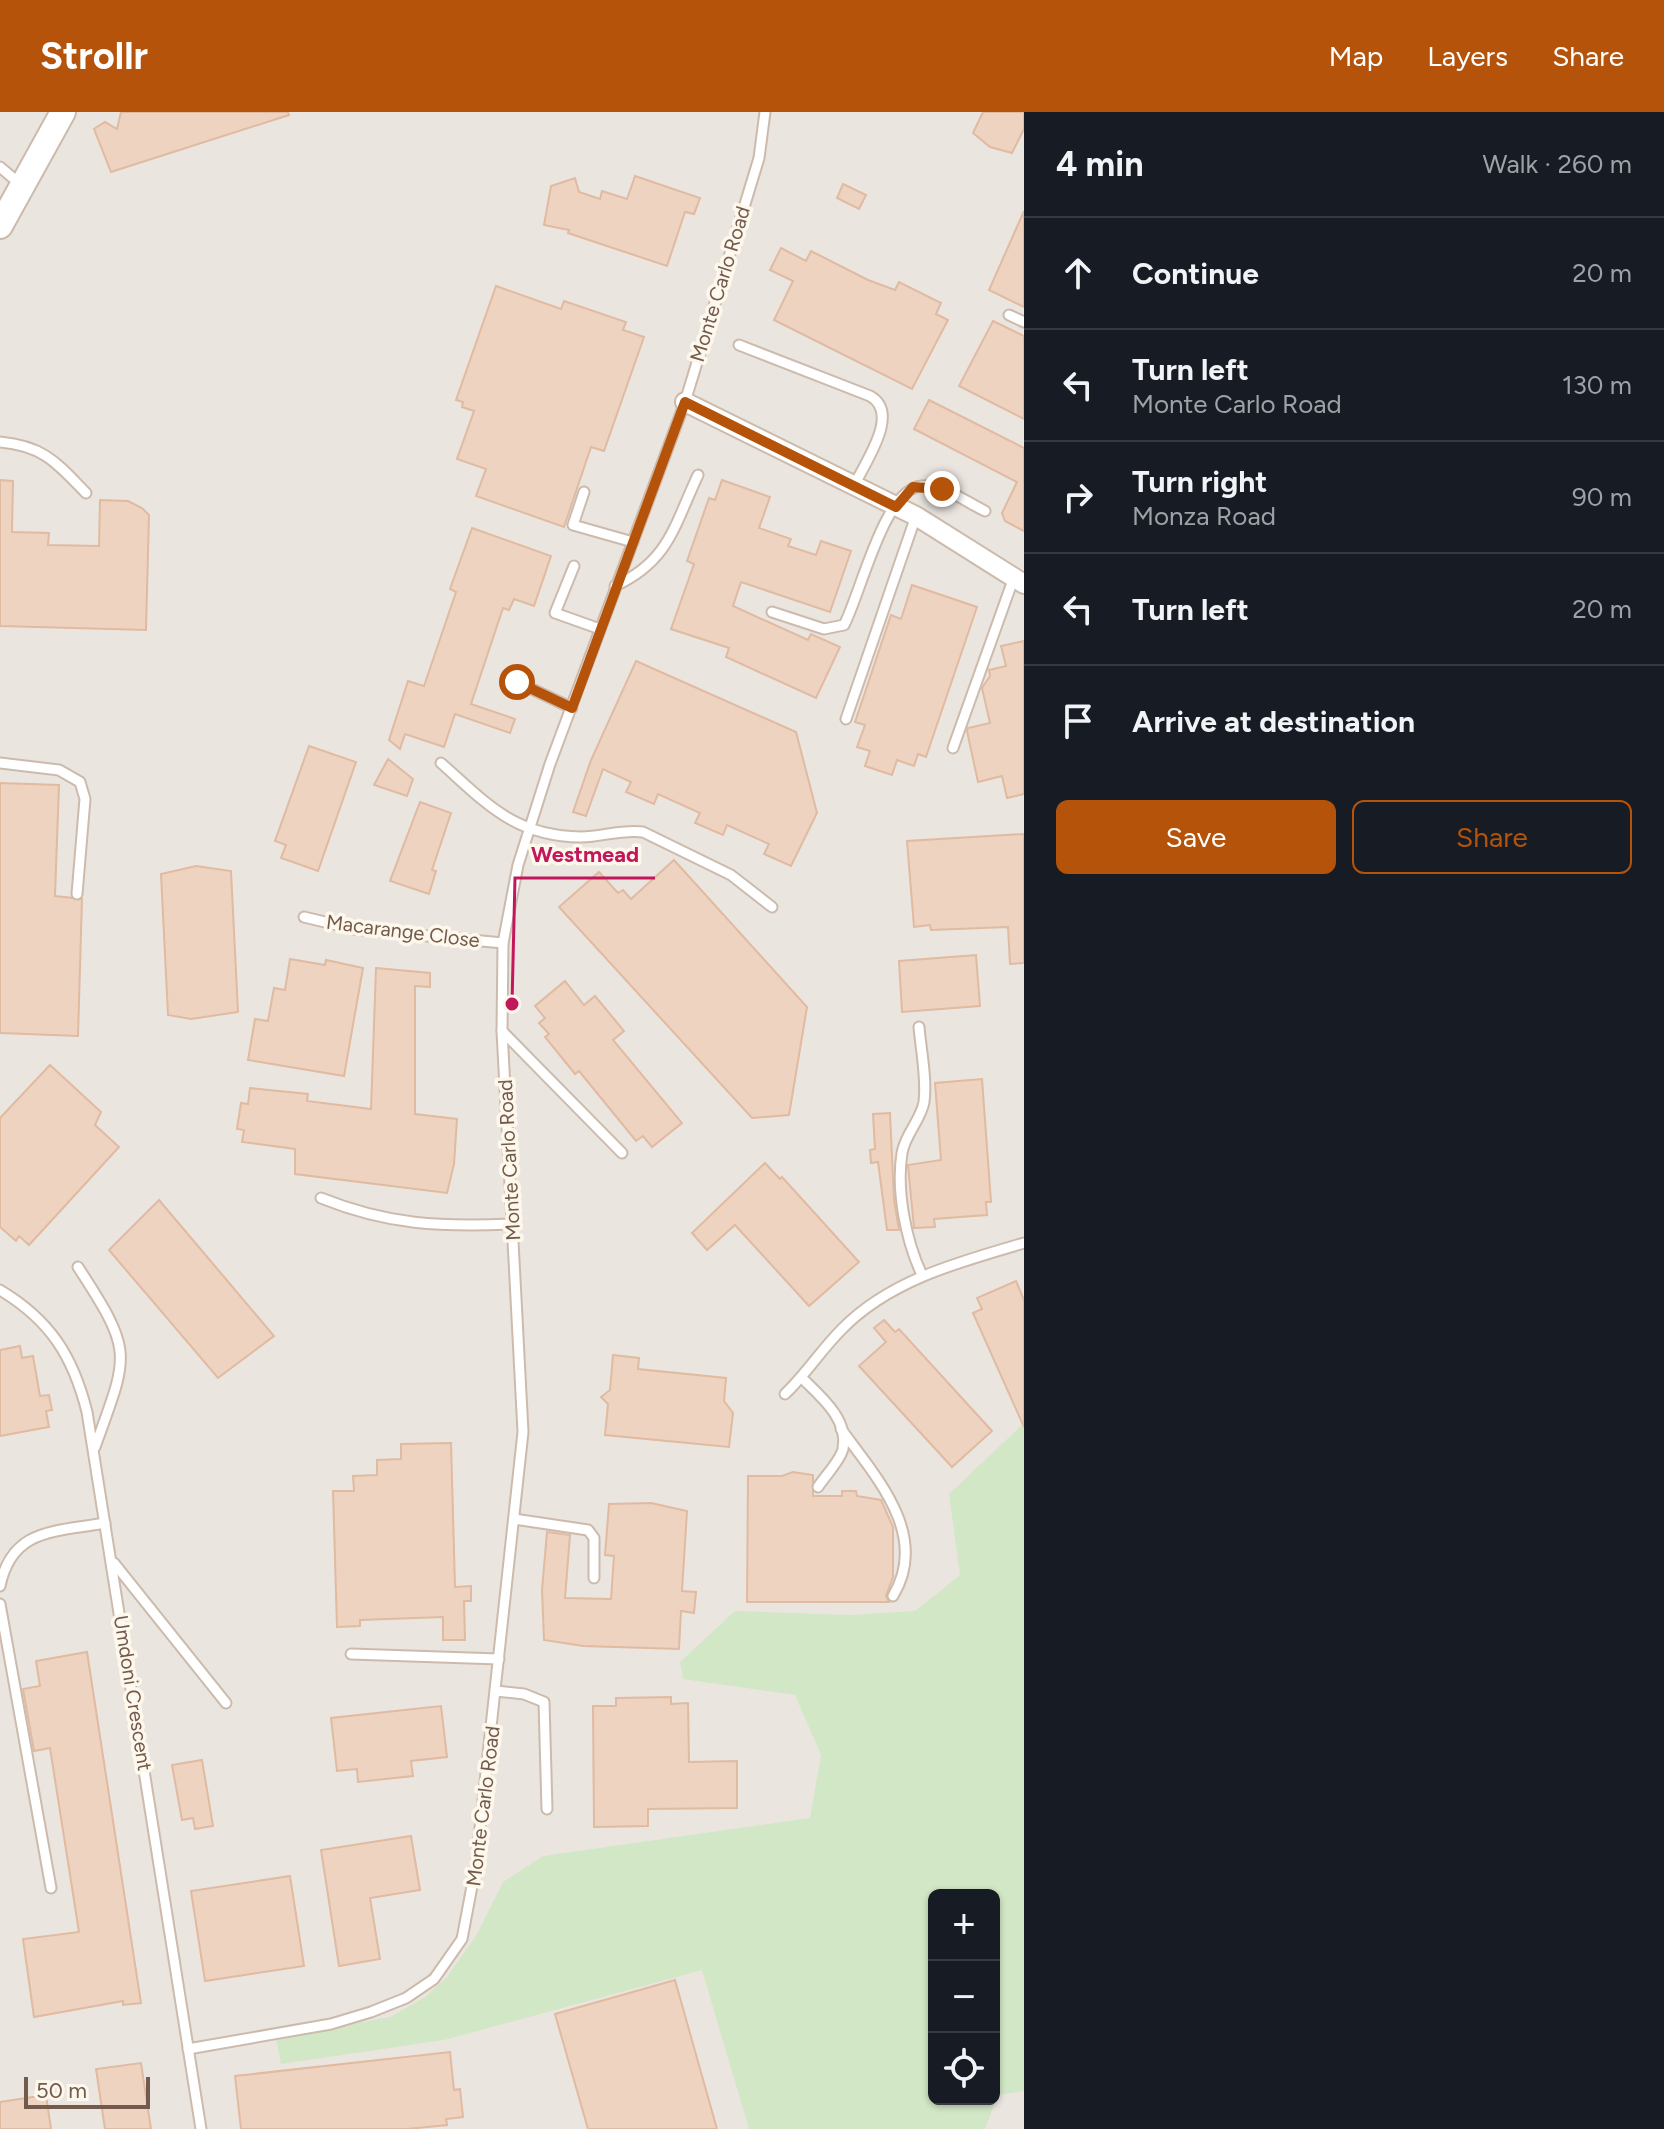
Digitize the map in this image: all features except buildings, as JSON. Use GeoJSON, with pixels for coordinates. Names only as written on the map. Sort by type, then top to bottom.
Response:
{"type":"FeatureCollection","features":[{"type":"Feature","properties":{"kind":"street"},"geometry":{"type":"LineString","coordinates":[[0,226],[63,112]]}},
{"type":"Feature","properties":{"kind":"street"},"geometry":{"type":"LineString","coordinates":[[685,402],[916,516],[1018,582]]}},
{"type":"Feature","properties":{"kind":"lane","name":"Monte Carlo Road"},"geometry":{"type":"LineString","coordinates":[[188,2049],[331,2024],[406,1998],[434,1979],[457,1948],[468,1918],[523,1432],[502,1031],[503,943],[518,865],[615,586],[685,402],[759,158],[765,112]]}},
{"type":"Feature","properties":{"kind":"lane"},"geometry":{"type":"LineString","coordinates":[[0,167],[23,186]]}},
{"type":"Feature","properties":{"kind":"lane"},"geometry":{"type":"LineString","coordinates":[[1009,315],[1024,322]]}},
{"type":"Feature","properties":{"kind":"lane"},"geometry":{"type":"LineString","coordinates":[[739,345],[881,403],[884,411],[882,426],[854,486]]}},
{"type":"Feature","properties":{"kind":"lane"},"geometry":{"type":"LineString","coordinates":[[0,442],[31,446],[47,454],[86,493]]}},
{"type":"Feature","properties":{"kind":"lane"},"geometry":{"type":"LineString","coordinates":[[615,586],[639,575],[659,558],[698,475]]}},
{"type":"Feature","properties":{"kind":"lane"},"geometry":{"type":"LineString","coordinates":[[772,612],[824,629],[844,625],[878,538],[896,507],[913,487],[929,486],[985,511]]}},
{"type":"Feature","properties":{"kind":"lane"},"geometry":{"type":"LineString","coordinates":[[584,492],[573,525],[633,542]]}},
{"type":"Feature","properties":{"kind":"lane"},"geometry":{"type":"LineString","coordinates":[[846,719],[916,516]]}},
{"type":"Feature","properties":{"kind":"lane"},"geometry":{"type":"LineString","coordinates":[[574,566],[555,613],[600,629]]}},
{"type":"Feature","properties":{"kind":"lane"},"geometry":{"type":"LineString","coordinates":[[953,748],[1018,582]]}},
{"type":"Feature","properties":{"kind":"lane"},"geometry":{"type":"LineString","coordinates":[[517,682],[572,708]]}},
{"type":"Feature","properties":{"kind":"lane"},"geometry":{"type":"LineString","coordinates":[[0,763],[59,770],[80,782],[85,799],[77,894]]}},
{"type":"Feature","properties":{"kind":"lane"},"geometry":{"type":"LineString","coordinates":[[441,763],[501,817],[530,830],[584,837],[629,830],[643,832],[731,875],[772,907]]}},
{"type":"Feature","properties":{"kind":"lane","name":"Macarange Close"},"geometry":{"type":"LineString","coordinates":[[304,917],[354,929],[503,943]]}},
{"type":"Feature","properties":{"kind":"lane"},"geometry":{"type":"LineString","coordinates":[[919,1027],[925,1097],[902,1153],[904,1204],[913,1254],[922,1275]]}},
{"type":"Feature","properties":{"kind":"lane"},"geometry":{"type":"LineString","coordinates":[[502,1031],[622,1153]]}},
{"type":"Feature","properties":{"kind":"lane"},"geometry":{"type":"LineString","coordinates":[[321,1198],[382,1220],[407,1224],[512,1224]]}},
{"type":"Feature","properties":{"kind":"lane"},"geometry":{"type":"LineString","coordinates":[[785,1394],[842,1329],[878,1299],[922,1275],[1024,1243]]}},
{"type":"Feature","properties":{"kind":"lane"},"geometry":{"type":"LineString","coordinates":[[78,1267],[108,1313],[121,1346],[119,1378],[93,1450]]}},
{"type":"Feature","properties":{"kind":"lane","name":"Umdoni Crescent"},"geometry":{"type":"LineString","coordinates":[[0,1290],[30,1310],[56,1338],[77,1374],[105,1523],[201,2129]]}},
{"type":"Feature","properties":{"kind":"lane"},"geometry":{"type":"LineString","coordinates":[[802,1378],[832,1409],[841,1429],[881,1482],[899,1515],[905,1546],[903,1579],[893,1596]]}},
{"type":"Feature","properties":{"kind":"lane"},"geometry":{"type":"LineString","coordinates":[[818,1487],[843,1450],[841,1429]]}},
{"type":"Feature","properties":{"kind":"lane"},"geometry":{"type":"LineString","coordinates":[[514,1519],[588,1530],[594,1538],[594,1578]]}},
{"type":"Feature","properties":{"kind":"lane"},"geometry":{"type":"LineString","coordinates":[[0,1586],[5,1563],[19,1545],[39,1534],[105,1523]]}},
{"type":"Feature","properties":{"kind":"lane"},"geometry":{"type":"LineString","coordinates":[[111,1560],[226,1703]]}},
{"type":"Feature","properties":{"kind":"lane"},"geometry":{"type":"LineString","coordinates":[[0,1604],[51,1888]]}},
{"type":"Feature","properties":{"kind":"lane"},"geometry":{"type":"LineString","coordinates":[[351,1654],[499,1659]]}},
{"type":"Feature","properties":{"kind":"lane"},"geometry":{"type":"LineString","coordinates":[[496,1691],[524,1694],[544,1702],[547,1809]]}},
{"type":"Feature","properties":{"kind":"shaded area"},"geometry":{"type":"Polygon","coordinates":[[[0,112],[1024,112],[1024,2129],[0,2129],[0,112]]]}},
{"type":"Feature","properties":{"kind":"green space"},"geometry":{"type":"Polygon","coordinates":[[[1024,1423],[1024,2091],[1000,2095],[1000,1889],[928,1889],[928,2105],[994,2105],[985,2129],[749,2129],[702,1970],[444,2040],[281,2064],[276,2038],[390,2017],[424,1998],[447,1977],[477,1934],[503,1882],[543,1856],[810,1818],[821,1755],[795,1695],[683,1679],[680,1662],[735,1611],[851,1615],[915,1611],[960,1575],[949,1494],[1024,1423]]]}},
{"type":"Feature","properties":{"kind":"place","name":"Westmead"},"geometry":{"type":"Point","coordinates":[512,1004]}},
{"type":"Feature","properties":{"kind":"route"},"geometry":{"type":"LineString","coordinates":[[517,682],[572,708],[685,402],[896,507],[903,494],[913,487],[942,489]]}}]}
